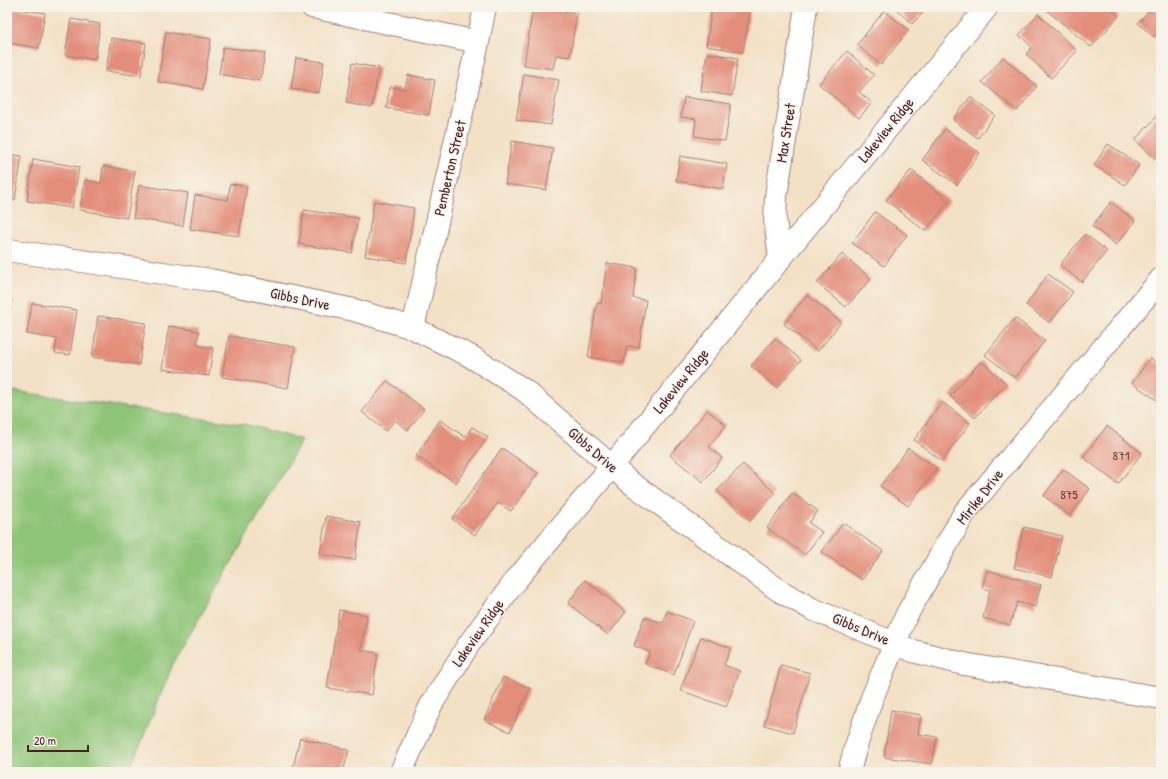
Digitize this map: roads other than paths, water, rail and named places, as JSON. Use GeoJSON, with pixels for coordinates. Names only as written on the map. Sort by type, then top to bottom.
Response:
{"type":"FeatureCollection","features":[{"type":"Feature","properties":{"kind":"street"},"geometry":{"type":"LineString","coordinates":[[312,7],[478,42]]}},
{"type":"Feature","properties":{"kind":"street","name":"Pemberton Street"},"geometry":{"type":"LineString","coordinates":[[413,328],[485,7]]}},
{"type":"Feature","properties":{"kind":"street","name":"Max Street"},"geometry":{"type":"LineString","coordinates":[[780,259],[775,219],[776,196],[806,7]]}},
{"type":"Feature","properties":{"kind":"street","name":"Lakeview Ridge"},"geometry":{"type":"LineString","coordinates":[[401,772],[430,705],[469,644],[516,580],[612,466],[987,7]]}},
{"type":"Feature","properties":{"kind":"street","name":"Gibbs Drive"},"geometry":{"type":"LineString","coordinates":[[7,250],[210,280],[354,310],[413,328],[470,356],[524,390],[631,484],[780,591],[812,608],[913,651],[964,664],[1161,698]]}},
{"type":"Feature","properties":{"kind":"street","name":"Mirike Drive"},"geometry":{"type":"LineString","coordinates":[[849,772],[872,698],[906,616],[965,512],[1161,279]]}}]}
